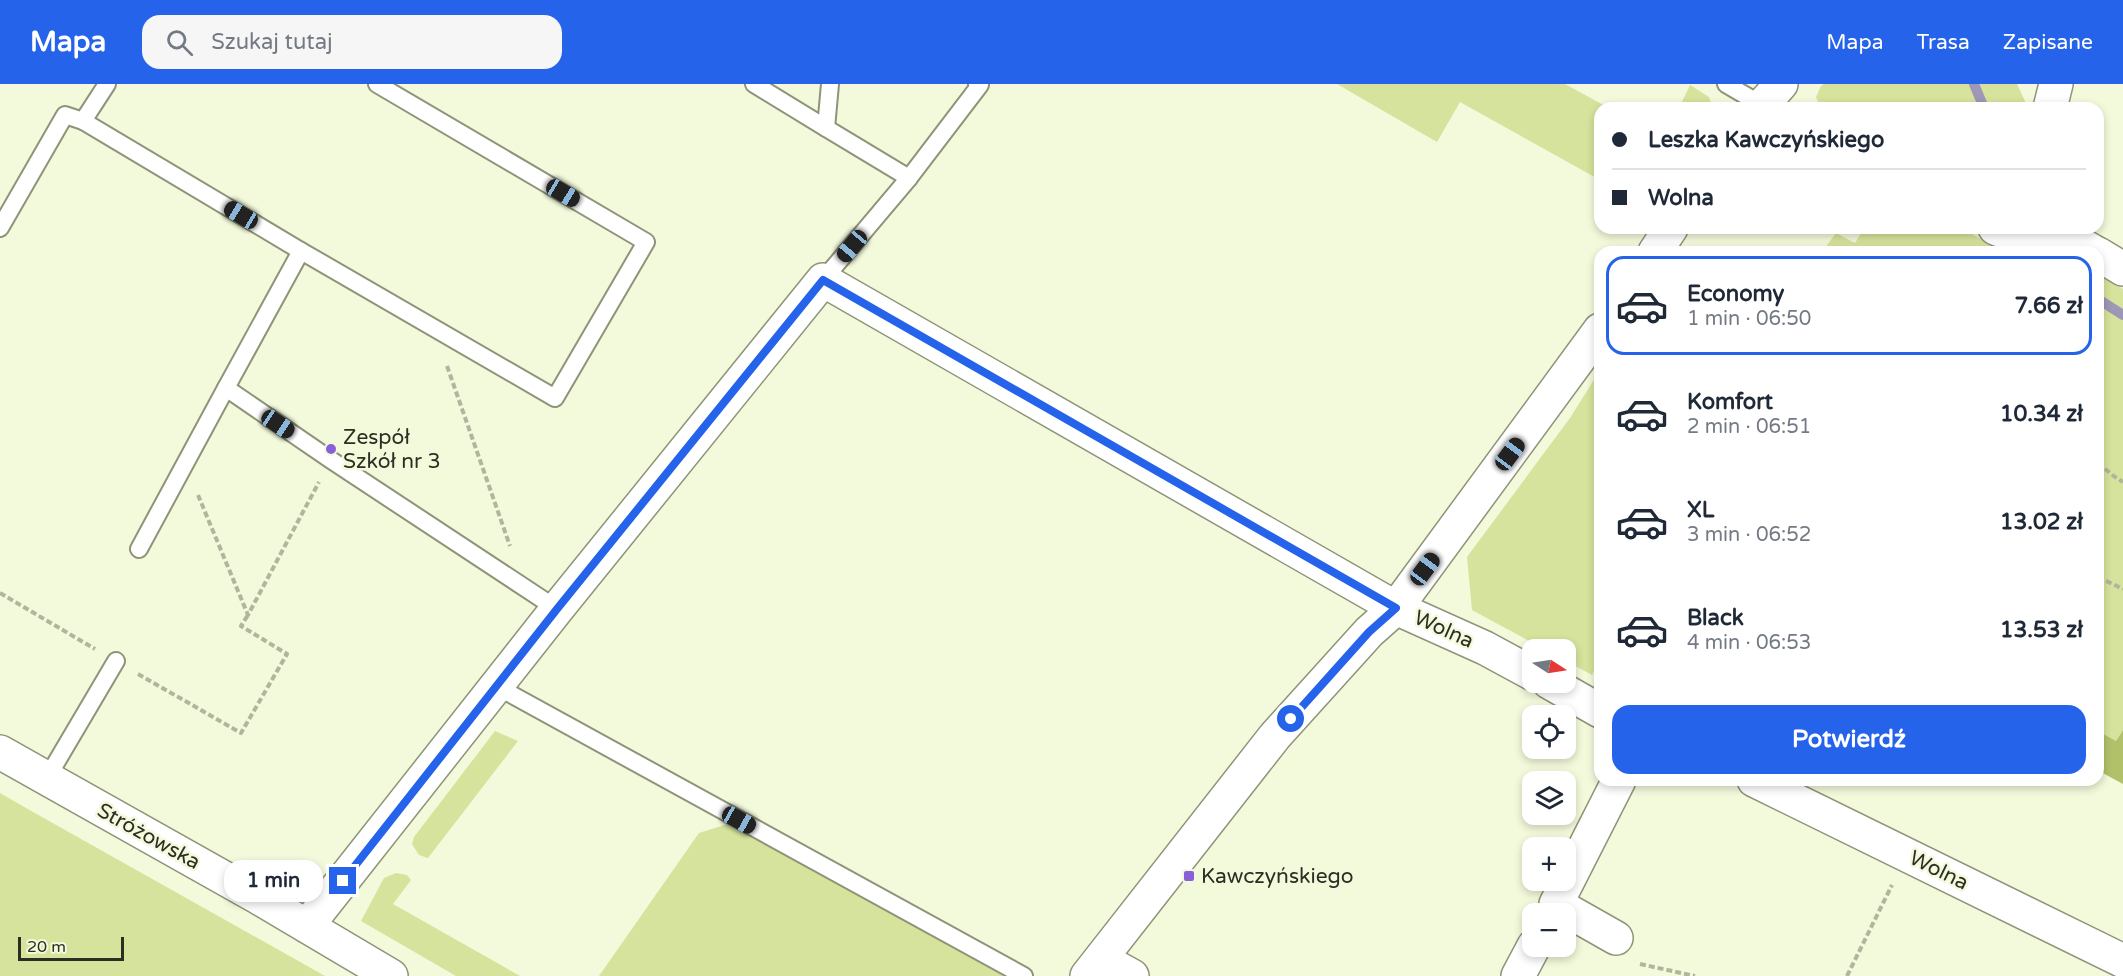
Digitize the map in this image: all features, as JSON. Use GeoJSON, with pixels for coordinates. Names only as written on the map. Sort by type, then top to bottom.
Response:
{"type":"FeatureCollection","features":[{"type":"Feature","properties":{"kind":"street"},"geometry":{"type":"LineString","coordinates":[[2052,102],[2056,84]]}},
{"type":"Feature","properties":{"kind":"street"},"geometry":{"type":"LineString","coordinates":[[2060,234],[2083,246]]}},
{"type":"Feature","properties":{"kind":"street"},"geometry":{"type":"LineString","coordinates":[[2104,258],[2123,269]]}},
{"type":"Feature","properties":{"kind":"street"},"geometry":{"type":"LineString","coordinates":[[307,926],[495,686],[823,280]]}},
{"type":"Feature","properties":{"kind":"street","name":"Wolna"},"geometry":{"type":"LineString","coordinates":[[823,280],[1396,608],[1485,648],[1522,668]]}},
{"type":"Feature","properties":{"kind":"street"},"geometry":{"type":"LineString","coordinates":[[1132,976],[1094,968],[1275,736],[1369,632],[1396,608],[1594,338]]}},
{"type":"Feature","properties":{"kind":"street"},"geometry":{"type":"LineString","coordinates":[[1568,693],[1594,708]]}},
{"type":"Feature","properties":{"kind":"street","name":"Stróżowska"},"geometry":{"type":"LineString","coordinates":[[0,752],[391,976]]}},
{"type":"Feature","properties":{"kind":"street"},"geometry":{"type":"LineString","coordinates":[[1557,903],[1615,786]]}},
{"type":"Feature","properties":{"kind":"street","name":"Wolna"},"geometry":{"type":"LineString","coordinates":[[1766,786],[2123,961]]}},
{"type":"Feature","properties":{"kind":"street"},"geometry":{"type":"LineString","coordinates":[[1576,919],[1616,938]]}},
{"type":"Feature","properties":{"kind":"street"},"geometry":{"type":"LineString","coordinates":[[1518,976],[1528,957]]}},
{"type":"Feature","properties":{"kind":"lane"},"geometry":{"type":"LineString","coordinates":[[83,121],[107,84]]}},
{"type":"Feature","properties":{"kind":"lane"},"geometry":{"type":"LineString","coordinates":[[0,228],[65,115],[83,121],[300,251],[555,398],[646,242],[377,84]]}},
{"type":"Feature","properties":{"kind":"lane"},"geometry":{"type":"LineString","coordinates":[[754,84],[909,178]]}},
{"type":"Feature","properties":{"kind":"lane"},"geometry":{"type":"LineString","coordinates":[[826,128],[831,84]]}},
{"type":"Feature","properties":{"kind":"lane"},"geometry":{"type":"LineString","coordinates":[[823,280],[909,178],[980,84]]}},
{"type":"Feature","properties":{"kind":"lane"},"geometry":{"type":"LineString","coordinates":[[1726,84],[1768,101]]}},
{"type":"Feature","properties":{"kind":"lane"},"geometry":{"type":"LineString","coordinates":[[138,549],[300,251]]}},
{"type":"Feature","properties":{"kind":"lane"},"geometry":{"type":"LineString","coordinates":[[226,388],[557,609]]}},
{"type":"Feature","properties":{"kind":"lane"},"geometry":{"type":"LineString","coordinates":[[47,778],[116,661]]}},
{"type":"Feature","properties":{"kind":"lane"},"geometry":{"type":"LineString","coordinates":[[495,686],[1024,976]]}},
{"type":"Feature","properties":{"kind":"path"},"geometry":{"type":"LineString","coordinates":[[434,328],[524,587]]}},
{"type":"Feature","properties":{"kind":"path"},"geometry":{"type":"LineString","coordinates":[[0,593],[241,733],[287,654],[241,626],[331,460]]}},
{"type":"Feature","properties":{"kind":"path"},"geometry":{"type":"LineString","coordinates":[[185,465],[248,615]]}},
{"type":"Feature","properties":{"kind":"path"},"geometry":{"type":"LineString","coordinates":[[2104,468],[2123,482]]}},
{"type":"Feature","properties":{"kind":"path"},"geometry":{"type":"LineString","coordinates":[[2104,580],[2123,589]]}},
{"type":"Feature","properties":{"kind":"path"},"geometry":{"type":"LineString","coordinates":[[1847,976],[1907,855]]}},
{"type":"Feature","properties":{"kind":"path"},"geometry":{"type":"LineString","coordinates":[[1638,963],[1695,976]]}},
{"type":"Feature","properties":{"kind":"green space"},"geometry":{"type":"Polygon","coordinates":[[[1337,84],[1565,84],[1598,102],[1594,102],[1594,177],[1460,102],[1437,142],[1337,84]]]}},
{"type":"Feature","properties":{"kind":"green space"},"geometry":{"type":"Polygon","coordinates":[[[1824,84],[2017,84],[2025,102],[1818,102],[1816,97],[1824,84]]]}},
{"type":"Feature","properties":{"kind":"green space"},"geometry":{"type":"Polygon","coordinates":[[[1690,85],[1709,97],[1711,102],[1682,102],[1690,85]]]}},
{"type":"Feature","properties":{"kind":"green space"},"geometry":{"type":"Polygon","coordinates":[[[1835,234],[1855,243],[1860,234],[1972,234],[1993,246],[1826,246],[1835,234]]]}},
{"type":"Feature","properties":{"kind":"green space"},"geometry":{"type":"Polygon","coordinates":[[[2104,278],[2123,289],[2123,730],[2116,741],[2104,734],[2104,278]]]}},
{"type":"Feature","properties":{"kind":"green space"},"geometry":{"type":"Polygon","coordinates":[[[1594,380],[1594,671],[1592,675],[1576,666],[1576,639],[1526,639],[1472,610],[1467,557],[1570,418],[1594,380]]]}},
{"type":"Feature","properties":{"kind":"green space"},"geometry":{"type":"Polygon","coordinates":[[[2123,730],[2123,784],[2104,774],[2104,734],[2116,741],[2123,730]]]}},
{"type":"Feature","properties":{"kind":"green space"},"geometry":{"type":"Polygon","coordinates":[[[495,731],[518,741],[428,858],[419,855],[412,844],[414,837],[495,731]]]}},
{"type":"Feature","properties":{"kind":"green space"},"geometry":{"type":"Polygon","coordinates":[[[0,793],[33,812],[325,976],[0,976],[0,793]]]}},
{"type":"Feature","properties":{"kind":"green space"},"geometry":{"type":"Polygon","coordinates":[[[731,823],[1003,976],[599,976],[699,833],[731,823]]]}},
{"type":"Feature","properties":{"kind":"green space"},"geometry":{"type":"Polygon","coordinates":[[[396,873],[407,875],[411,880],[393,904],[520,976],[456,976],[361,921],[384,878],[396,873]]]}},
{"type":"Feature","properties":{"kind":"waterway"},"geometry":{"type":"LineString","coordinates":[[1974,84],[1982,102]]}},
{"type":"Feature","properties":{"kind":"waterway"},"geometry":{"type":"LineString","coordinates":[[2104,303],[2123,315]]}},
{"type":"Feature","properties":{"kind":"place","name":"Zespół Szkół nr 3"},"geometry":{"type":"Point","coordinates":[331,449]}},
{"type":"Feature","properties":{"kind":"place","name":"Kawczyńskiego"},"geometry":{"type":"Point","coordinates":[1189,876]}},
{"type":"Feature","properties":{"kind":"route"},"geometry":{"type":"LineString","coordinates":[[343,881],[557,609],[823,280],[1396,608],[1369,632],[1291,719]]}}]}
